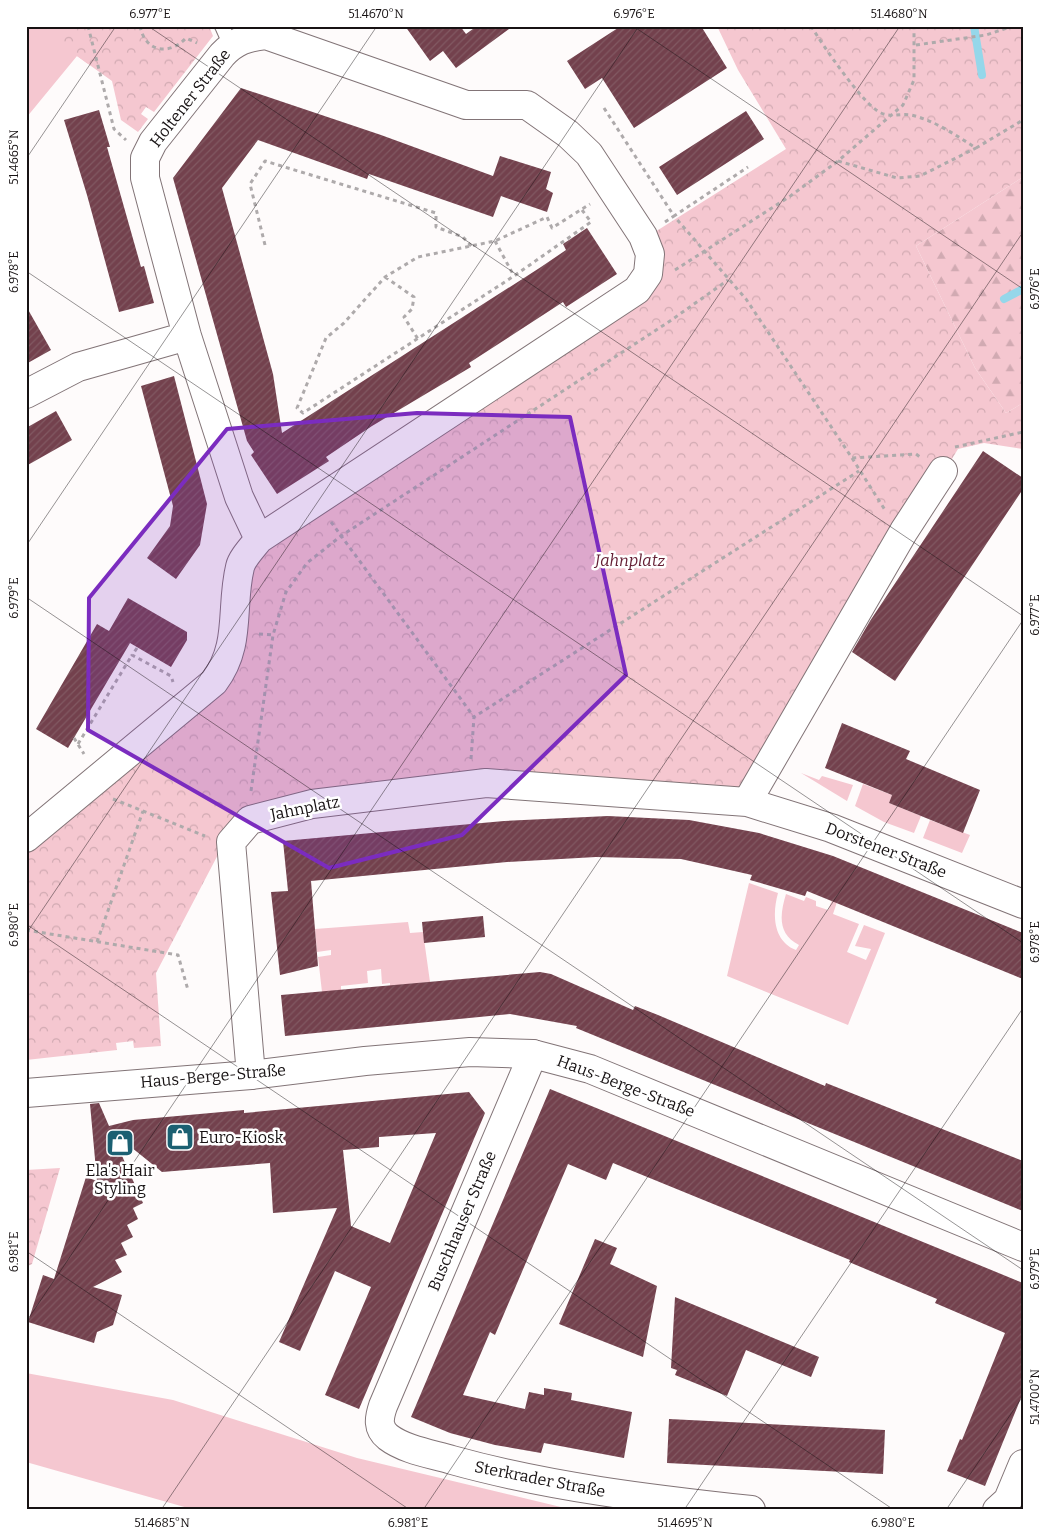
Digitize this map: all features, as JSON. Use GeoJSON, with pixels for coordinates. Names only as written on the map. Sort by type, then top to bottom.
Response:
{"type":"FeatureCollection","features":[{"type":"Feature","properties":{"kind":"street","name":"Holtener Straße"},"geometry":{"type":"LineString","coordinates":[[259,538],[239,497],[187,336],[145,178],[145,158],[153,142],[225,42],[247,36],[266,35],[466,105],[527,105],[568,134],[589,154],[643,236],[650,254],[648,274]]}},
{"type":"Feature","properties":{"kind":"street"},"geometry":{"type":"LineString","coordinates":[[26,838],[214,682],[225,668],[234,629],[240,566],[259,538],[637,290],[648,274]]}},
{"type":"Feature","properties":{"kind":"street"},"geometry":{"type":"LineString","coordinates":[[26,394],[78,367],[187,336]]}},
{"type":"Feature","properties":{"kind":"street"},"geometry":{"type":"LineString","coordinates":[[746,802],[904,531],[949,459]]}},
{"type":"Feature","properties":{"kind":"street","name":"Jahnplatz"},"geometry":{"type":"LineString","coordinates":[[231,842],[250,820],[312,804],[486,783],[746,802]]}},
{"type":"Feature","properties":{"kind":"street","name":"Dorstener Straße"},"geometry":{"type":"LineString","coordinates":[[746,802],[831,828],[1023,904]]}},
{"type":"Feature","properties":{"kind":"street"},"geometry":{"type":"LineString","coordinates":[[231,842],[250,1075]]}},
{"type":"Feature","properties":{"kind":"street","name":"Haus-Berge-Straße"},"geometry":{"type":"LineString","coordinates":[[26,1093],[250,1075],[364,1061],[470,1052],[533,1054],[562,1060],[596,1072],[1023,1247]]}},
{"type":"Feature","properties":{"kind":"street","name":"Buschhauser Straße"},"geometry":{"type":"LineString","coordinates":[[391,1388],[533,1054]]}},
{"type":"Feature","properties":{"kind":"street","name":"Sterkrader Straße"},"geometry":{"type":"LineString","coordinates":[[391,1388],[378,1419],[380,1428],[387,1436],[407,1446],[460,1462],[533,1479],[615,1494],[751,1510]]}},
{"type":"Feature","properties":{"kind":"street"},"geometry":{"type":"LineString","coordinates":[[997,1510],[1008,1500],[1023,1464]]}},
{"type":"Feature","properties":{"kind":"path"},"geometry":{"type":"LineString","coordinates":[[88,26],[114,129],[145,158]]}},
{"type":"Feature","properties":{"kind":"path"},"geometry":{"type":"LineString","coordinates":[[140,26],[144,38],[154,46],[172,49],[186,38],[225,42]]}},
{"type":"Feature","properties":{"kind":"path"},"geometry":{"type":"LineString","coordinates":[[810,26],[878,112],[892,117],[910,115],[947,130],[976,148]]}},
{"type":"Feature","properties":{"kind":"path"},"geometry":{"type":"LineString","coordinates":[[648,274],[669,274],[704,252],[789,197],[838,161],[892,117],[904,105],[914,80],[916,45],[914,26]]}},
{"type":"Feature","properties":{"kind":"path"},"geometry":{"type":"LineString","coordinates":[[916,45],[986,35],[1013,26]]}},
{"type":"Feature","properties":{"kind":"path"},"geometry":{"type":"LineString","coordinates":[[604,108],[674,216],[746,299],[859,471],[890,516],[904,531]]}},
{"type":"Feature","properties":{"kind":"path"},"geometry":{"type":"LineString","coordinates":[[838,161],[897,178],[920,176],[976,148],[1023,120]]}},
{"type":"Feature","properties":{"kind":"path"},"geometry":{"type":"LineString","coordinates":[[265,245],[250,184],[265,161],[436,213],[436,227],[463,237],[472,247]]}},
{"type":"Feature","properties":{"kind":"path"},"geometry":{"type":"LineString","coordinates":[[643,236],[748,167]]}},
{"type":"Feature","properties":{"kind":"path"},"geometry":{"type":"LineString","coordinates":[[582,210],[590,222],[514,276],[303,413],[297,408],[326,338],[344,323],[385,277],[418,257],[495,241],[547,217],[552,228],[612,190]]}},
{"type":"Feature","properties":{"kind":"path"},"geometry":{"type":"LineString","coordinates":[[495,241],[514,276]]}},
{"type":"Feature","properties":{"kind":"path"},"geometry":{"type":"LineString","coordinates":[[385,277],[414,297],[412,308],[404,317],[418,339]]}},
{"type":"Feature","properties":{"kind":"path"},"geometry":{"type":"LineString","coordinates":[[250,820],[250,794],[273,635],[286,592],[307,563],[341,536],[670,321],[728,280]]}},
{"type":"Feature","properties":{"kind":"path"},"geometry":{"type":"LineString","coordinates":[[852,458],[916,454],[949,459],[1023,432]]}},
{"type":"Feature","properties":{"kind":"path"},"geometry":{"type":"LineString","coordinates":[[474,717],[859,471]]}},
{"type":"Feature","properties":{"kind":"path"},"geometry":{"type":"LineString","coordinates":[[316,500],[474,717],[470,785]]}},
{"type":"Feature","properties":{"kind":"path"},"geometry":{"type":"LineString","coordinates":[[257,634],[273,635]]}},
{"type":"Feature","properties":{"kind":"path"},"geometry":{"type":"LineString","coordinates":[[78,744],[137,648]]}},
{"type":"Feature","properties":{"kind":"path"},"geometry":{"type":"LineString","coordinates":[[132,655],[171,676],[183,708]]}},
{"type":"Feature","properties":{"kind":"path"},"geometry":{"type":"LineString","coordinates":[[92,783],[99,793],[143,812],[196,834],[231,842]]}},
{"type":"Feature","properties":{"kind":"path"},"geometry":{"type":"LineString","coordinates":[[97,942],[143,812]]}},
{"type":"Feature","properties":{"kind":"path"},"geometry":{"type":"LineString","coordinates":[[26,930],[178,955],[188,990]]}},
{"type":"Feature","properties":{"kind":"highlighted area"},"geometry":{"type":"Polygon","coordinates":[[[417,413],[570,417],[626,675],[462,835],[329,868],[88,730],[89,598],[227,429],[417,413]]]}},
{"type":"Feature","properties":{"kind":"green space"},"geometry":{"type":"Polygon","coordinates":[[[26,26],[78,26],[88,64],[77,56],[26,118],[26,26]]]}},
{"type":"Feature","properties":{"kind":"green space"},"geometry":{"type":"Polygon","coordinates":[[[66,26],[209,26],[213,36],[154,112],[146,107],[141,114],[148,119],[138,132],[121,120],[112,81],[56,41],[66,26]]]}},
{"type":"Feature","properties":{"kind":"green space","name":"Jahnplatz"},"geometry":{"type":"Polygon","coordinates":[[[717,26],[1023,26],[1023,177],[916,246],[975,368],[1006,413],[1023,403],[1023,449],[984,443],[958,449],[747,793],[596,776],[486,779],[316,799],[222,847],[156,973],[161,1046],[134,1048],[133,1041],[116,1043],[117,1050],[26,1060],[26,845],[210,690],[244,566],[639,293],[647,237],[786,149],[738,70],[717,26]]]}},
{"type":"Feature","properties":{"kind":"green space"},"geometry":{"type":"Polygon","coordinates":[[[1023,177],[1023,403],[1006,413],[975,368],[916,246],[1023,177]]]}},
{"type":"Feature","properties":{"kind":"green space"},"geometry":{"type":"Polygon","coordinates":[[[801,773],[819,780],[822,776],[853,785],[847,801],[801,773]]]}},
{"type":"Feature","properties":{"kind":"green space"},"geometry":{"type":"Polygon","coordinates":[[[863,784],[892,795],[889,803],[921,816],[914,833],[884,822],[855,806],[863,784]]]}},
{"type":"Feature","properties":{"kind":"green space"},"geometry":{"type":"Polygon","coordinates":[[[930,820],[970,835],[962,853],[923,838],[930,820]]]}},
{"type":"Feature","properties":{"kind":"green space"},"geometry":{"type":"Polygon","coordinates":[[[749,883],[778,893],[775,909],[776,926],[779,934],[788,946],[796,950],[799,945],[787,935],[782,923],[782,909],[786,894],[804,901],[806,897],[816,901],[816,906],[828,910],[832,900],[837,902],[833,914],[859,924],[847,952],[866,960],[871,949],[855,946],[864,925],[885,933],[848,1025],[727,976],[749,883]]]}},
{"type":"Feature","properties":{"kind":"green space"},"geometry":{"type":"Polygon","coordinates":[[[408,922],[410,933],[423,932],[430,982],[390,986],[390,983],[382,984],[381,969],[367,971],[368,983],[341,986],[341,991],[322,992],[318,957],[331,955],[331,950],[317,952],[315,929],[408,922]]]}},
{"type":"Feature","properties":{"kind":"green space"},"geometry":{"type":"Polygon","coordinates":[[[60,1168],[32,1264],[26,1267],[26,1170],[60,1168]]]}},
{"type":"Feature","properties":{"kind":"green space"},"geometry":{"type":"Polygon","coordinates":[[[26,1373],[173,1400],[357,1458],[565,1508],[586,1510],[195,1510],[26,1462],[26,1373]]]}},
{"type":"Feature","properties":{"kind":"building"},"geometry":{"type":"Polygon","coordinates":[[[405,26],[460,26],[466,34],[477,26],[513,26],[456,68],[443,51],[430,61],[405,26]]]}},
{"type":"Feature","properties":{"kind":"building"},"geometry":{"type":"Polygon","coordinates":[[[621,26],[701,26],[727,68],[634,128],[602,78],[585,89],[567,61],[621,26]]]}},
{"type":"Feature","properties":{"kind":"building"},"geometry":{"type":"Polygon","coordinates":[[[241,88],[381,135],[493,176],[500,156],[551,172],[546,189],[553,193],[547,212],[501,196],[493,217],[369,174],[367,179],[258,140],[222,188],[273,374],[282,433],[541,267],[566,250],[563,244],[587,228],[617,274],[566,307],[563,302],[469,363],[471,367],[372,426],[326,457],[329,461],[277,494],[251,455],[254,452],[247,441],[173,178],[241,88]]]}},
{"type":"Feature","properties":{"kind":"building"},"geometry":{"type":"Polygon","coordinates":[[[99,110],[110,147],[107,147],[141,267],[144,266],[154,303],[119,312],[64,120],[99,110]]]}},
{"type":"Feature","properties":{"kind":"building"},"geometry":{"type":"Polygon","coordinates":[[[746,111],[764,139],[677,195],[659,167],[746,111]]]}},
{"type":"Feature","properties":{"kind":"building"},"geometry":{"type":"Polygon","coordinates":[[[26,306],[51,350],[26,364],[26,306]]]}},
{"type":"Feature","properties":{"kind":"building"},"geometry":{"type":"Polygon","coordinates":[[[174,376],[207,504],[200,545],[176,579],[147,558],[170,526],[173,506],[141,386],[174,376]]]}},
{"type":"Feature","properties":{"kind":"building"},"geometry":{"type":"Polygon","coordinates":[[[56,411],[72,440],[26,466],[26,428],[56,411]]]}},
{"type":"Feature","properties":{"kind":"building"},"geometry":{"type":"Polygon","coordinates":[[[983,451],[1023,478],[1023,489],[895,681],[852,652],[870,621],[983,451]]]}},
{"type":"Feature","properties":{"kind":"building"},"geometry":{"type":"Polygon","coordinates":[[[128,598],[187,632],[187,640],[171,667],[130,643],[68,748],[36,729],[97,624],[109,631],[128,598]]]}},
{"type":"Feature","properties":{"kind":"building"},"geometry":{"type":"Polygon","coordinates":[[[842,723],[910,751],[906,759],[980,790],[963,833],[889,803],[892,795],[825,768],[842,723]]]}},
{"type":"Feature","properties":{"kind":"building"},"geometry":{"type":"Polygon","coordinates":[[[608,816],[689,820],[759,833],[833,856],[1023,933],[1023,979],[807,891],[805,896],[750,880],[752,875],[681,859],[596,857],[507,862],[311,881],[318,966],[280,975],[271,892],[288,891],[283,841],[504,821],[608,816]]]}},
{"type":"Feature","properties":{"kind":"building"},"geometry":{"type":"Polygon","coordinates":[[[483,916],[485,937],[424,943],[422,922],[483,916]]]}},
{"type":"Feature","properties":{"kind":"building"},"geometry":{"type":"Polygon","coordinates":[[[540,972],[551,974],[633,1010],[635,1006],[658,1015],[825,1086],[826,1083],[1023,1161],[1023,1211],[576,1028],[577,1026],[510,1014],[285,1036],[281,995],[540,972]]]}},
{"type":"Feature","properties":{"kind":"building"},"geometry":{"type":"Polygon","coordinates":[[[550,1089],[1023,1283],[1023,1393],[985,1486],[947,1471],[960,1439],[962,1440],[1005,1333],[935,1303],[937,1299],[849,1262],[850,1260],[613,1163],[606,1180],[568,1164],[495,1335],[490,1332],[463,1395],[525,1409],[529,1392],[544,1395],[544,1388],[572,1393],[571,1400],[632,1412],[624,1458],[544,1443],[541,1453],[495,1445],[450,1433],[411,1417],[550,1089]]]}},
{"type":"Feature","properties":{"kind":"building"},"geometry":{"type":"Polygon","coordinates":[[[469,1092],[485,1113],[359,1409],[325,1395],[371,1287],[335,1271],[300,1351],[279,1342],[337,1208],[273,1213],[270,1163],[162,1172],[111,1131],[143,1203],[133,1208],[138,1219],[127,1225],[133,1237],[121,1243],[127,1255],[115,1260],[122,1272],[93,1287],[122,1295],[113,1325],[97,1332],[94,1343],[28,1322],[43,1275],[54,1279],[86,1177],[97,1181],[90,1104],[99,1103],[109,1126],[133,1120],[244,1110],[244,1113],[469,1092]],[[436,1133],[379,1137],[379,1147],[343,1150],[351,1226],[390,1243],[436,1133]]]}},
{"type":"Feature","properties":{"kind":"building"},"geometry":{"type":"Polygon","coordinates":[[[595,1239],[617,1248],[610,1264],[657,1286],[643,1357],[559,1324],[595,1239]]]}},
{"type":"Feature","properties":{"kind":"building"},"geometry":{"type":"Polygon","coordinates":[[[675,1297],[819,1357],[811,1377],[746,1350],[727,1396],[675,1375],[677,1370],[671,1368],[675,1297]]]}},
{"type":"Feature","properties":{"kind":"building"},"geometry":{"type":"Polygon","coordinates":[[[669,1419],[885,1430],[883,1474],[667,1463],[669,1419]]]}},
{"type":"Feature","properties":{"kind":"waterway"},"geometry":{"type":"LineString","coordinates":[[974,26],[982,75]]}},
{"type":"Feature","properties":{"kind":"waterway"},"geometry":{"type":"LineString","coordinates":[[1004,299],[1023,289]]}},
{"type":"Feature","properties":{"kind":"place","name":"Euro-Kiosk"},"geometry":{"type":"Point","coordinates":[180,1137]}},
{"type":"Feature","properties":{"kind":"place","name":"Ela's Hair Styling"},"geometry":{"type":"Point","coordinates":[120,1143]}}]}
